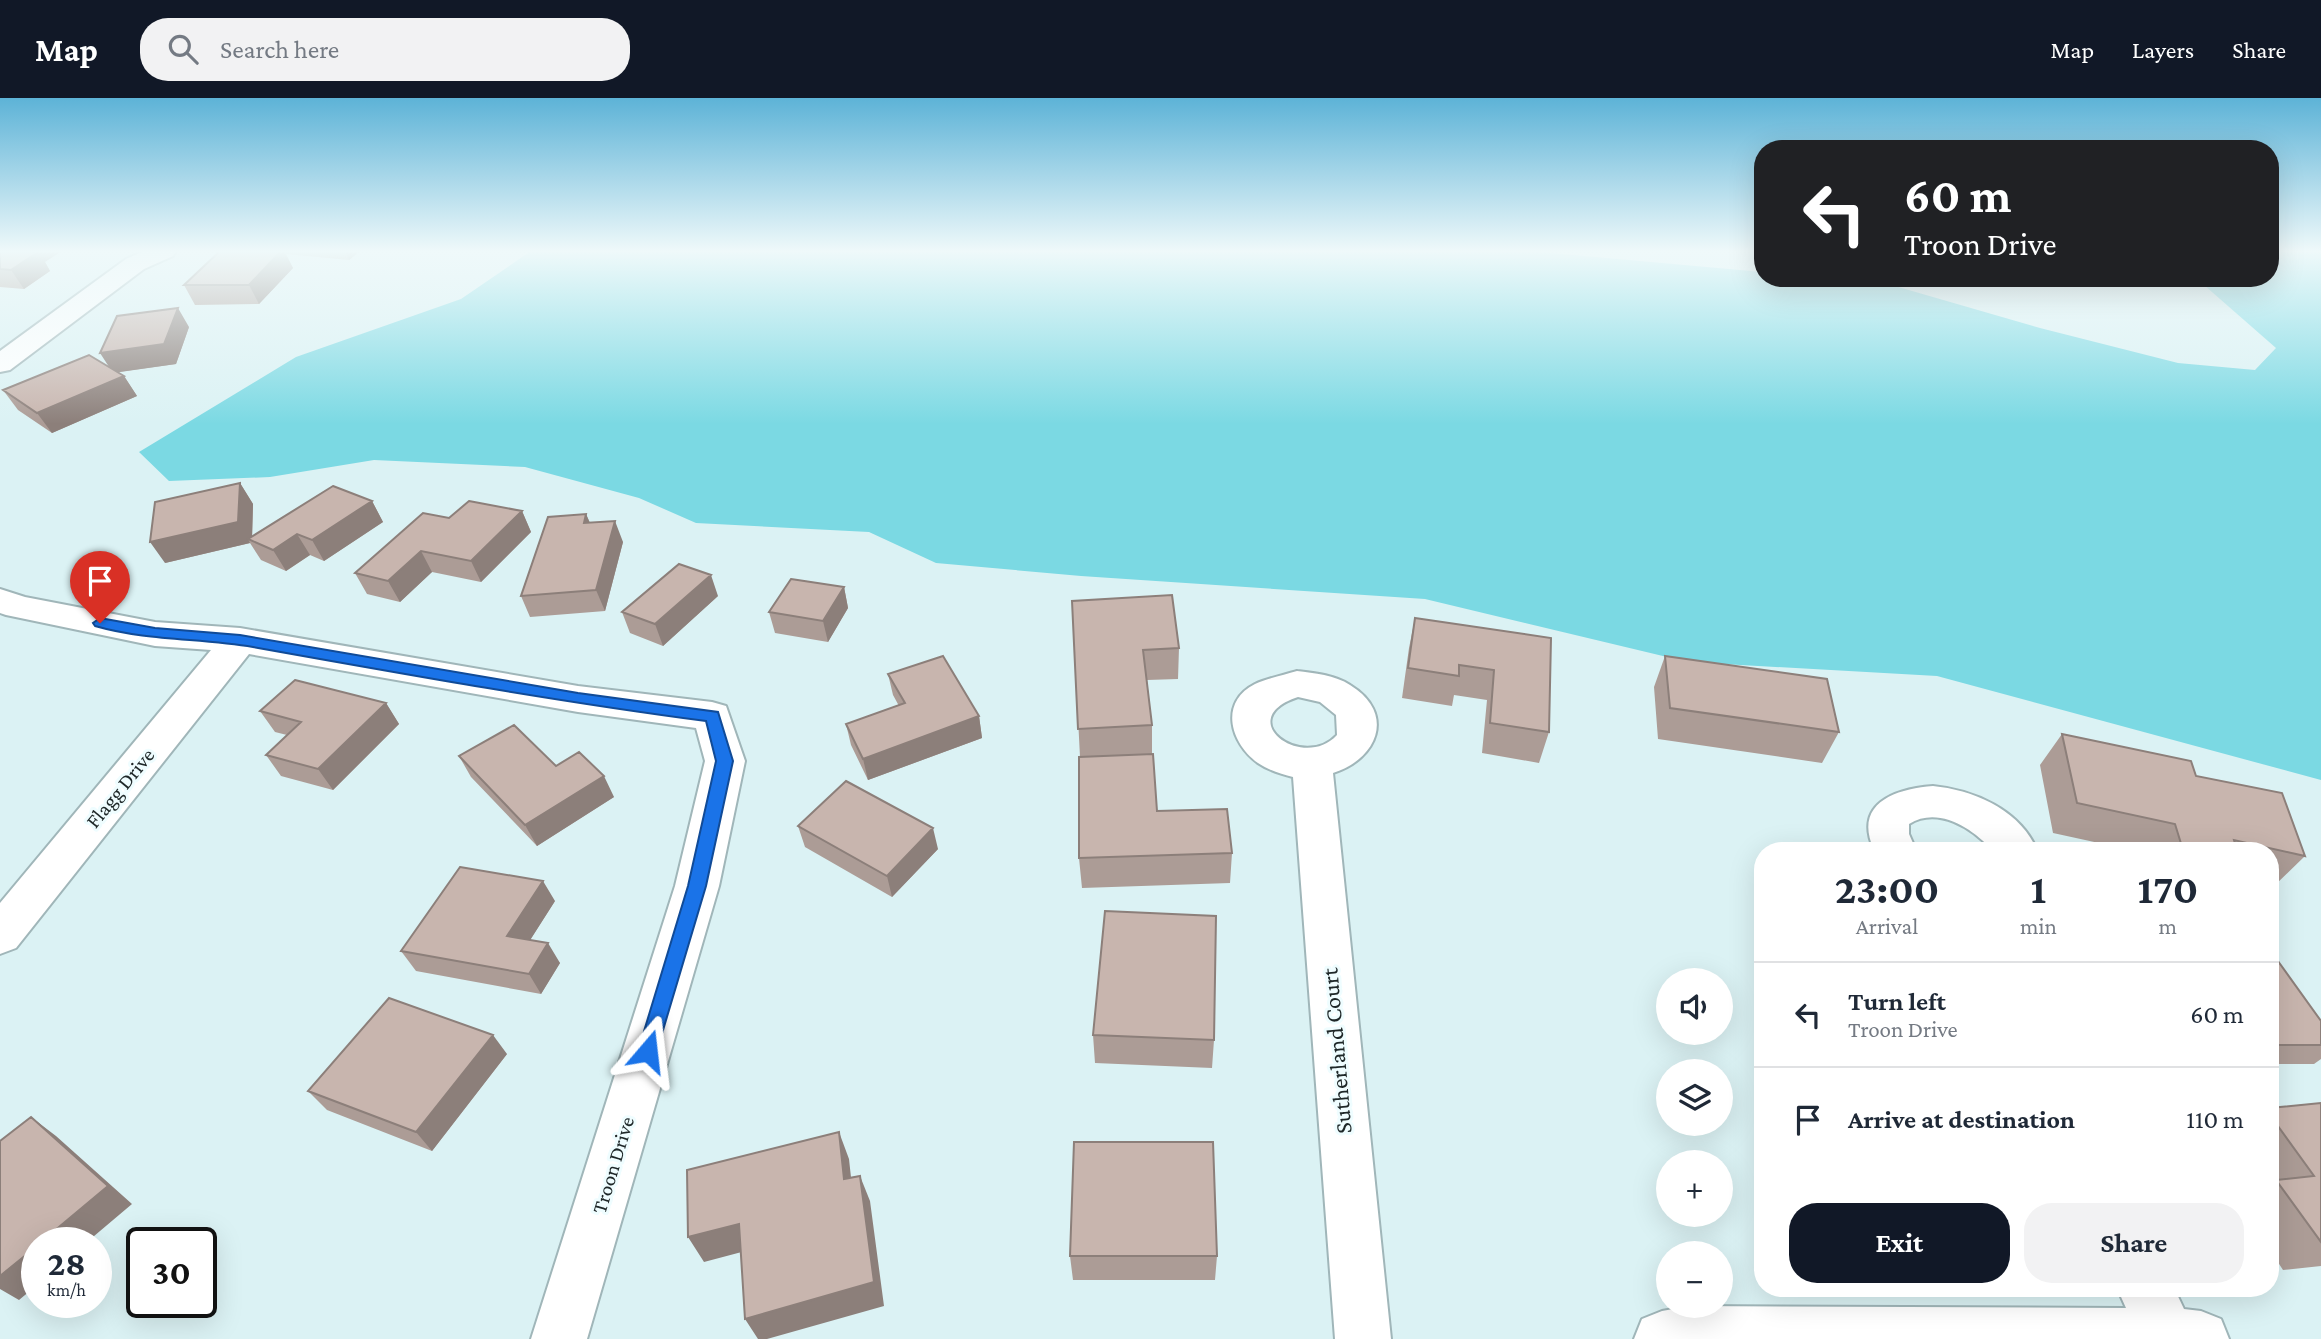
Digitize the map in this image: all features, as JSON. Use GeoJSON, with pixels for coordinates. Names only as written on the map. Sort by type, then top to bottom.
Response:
{"type":"FeatureCollection","features":[{"type":"Feature","properties":{"kind":"street"},"geometry":{"type":"LineString","coordinates":[[0,364],[72,309]]}},
{"type":"Feature","properties":{"kind":"street"},"geometry":{"type":"LineString","coordinates":[[0,329],[41,331]]}},
{"type":"Feature","properties":{"kind":"street","name":"Troon Drive"},"geometry":{"type":"LineString","coordinates":[[0,600],[18,607],[155,634],[240,640],[578,699],[712,716],[725,761],[697,886],[559,1339]]}},
{"type":"Feature","properties":{"kind":"street","name":"Flagg Drive"},"geometry":{"type":"LineString","coordinates":[[0,935],[240,640]]}},
{"type":"Feature","properties":{"kind":"street","name":"Sutherland Court"},"geometry":{"type":"LineString","coordinates":[[1312,764],[1363,1339]]}},
{"type":"Feature","properties":{"kind":"street"},"geometry":{"type":"LineString","coordinates":[[1890,842],[1888,826],[1895,811],[1911,803],[1933,800],[1958,806],[1983,817],[2004,833],[2011,842]]}},
{"type":"Feature","properties":{"kind":"street"},"geometry":{"type":"LineString","coordinates":[[1662,1339],[1693,1333],[2171,1321]]}},
{"type":"Feature","properties":{"kind":"shaded area"},"geometry":{"type":"Polygon","coordinates":[[[433,309],[1974,309],[2178,363],[2255,370],[2276,348],[2231,309],[2321,309],[2321,780],[1937,676],[1688,662],[1425,599],[1081,576],[936,563],[869,532],[696,523],[639,498],[525,467],[374,460],[270,477],[169,481],[139,452],[296,357],[433,309]]]}},
{"type":"Feature","properties":{"kind":"building"},"geometry":{"type":"Polygon","coordinates":[[[178,309],[164,344],[100,353],[117,316],[178,309]]]}},
{"type":"Feature","properties":{"kind":"building"},"geometry":{"type":"Polygon","coordinates":[[[89,355],[124,376],[37,413],[3,390],[89,355]]]}},
{"type":"Feature","properties":{"kind":"building"},"geometry":{"type":"Polygon","coordinates":[[[240,483],[238,522],[150,542],[155,502],[240,483]]]}},
{"type":"Feature","properties":{"kind":"building"},"geometry":{"type":"Polygon","coordinates":[[[333,486],[372,501],[312,540],[297,534],[273,550],[248,539],[333,486]]]}},
{"type":"Feature","properties":{"kind":"building"},"geometry":{"type":"Polygon","coordinates":[[[469,501],[522,511],[471,561],[421,551],[388,581],[355,573],[423,513],[449,518],[469,501]]]}},
{"type":"Feature","properties":{"kind":"building"},"geometry":{"type":"Polygon","coordinates":[[[586,514],[584,523],[615,521],[596,590],[521,596],[548,517],[586,514]]]}},
{"type":"Feature","properties":{"kind":"building"},"geometry":{"type":"Polygon","coordinates":[[[679,564],[711,575],[655,624],[622,612],[679,564]]]}},
{"type":"Feature","properties":{"kind":"building"},"geometry":{"type":"Polygon","coordinates":[[[791,579],[844,587],[823,621],[769,612],[791,579]]]}},
{"type":"Feature","properties":{"kind":"building"},"geometry":{"type":"Polygon","coordinates":[[[1172,595],[1179,648],[1143,650],[1152,725],[1078,729],[1072,601],[1172,595]]]}},
{"type":"Feature","properties":{"kind":"building"},"geometry":{"type":"Polygon","coordinates":[[[1415,618],[1551,638],[1549,732],[1490,723],[1494,670],[1459,665],[1459,676],[1408,668],[1415,618]]]}},
{"type":"Feature","properties":{"kind":"building"},"geometry":{"type":"Polygon","coordinates":[[[943,656],[979,716],[863,759],[846,724],[905,703],[888,674],[943,656]]]}},
{"type":"Feature","properties":{"kind":"building"},"geometry":{"type":"Polygon","coordinates":[[[1665,656],[1827,679],[1839,732],[1670,708],[1665,656]]]}},
{"type":"Feature","properties":{"kind":"building"},"geometry":{"type":"Polygon","coordinates":[[[295,680],[386,703],[318,769],[266,755],[301,722],[260,711],[295,680]]]}},
{"type":"Feature","properties":{"kind":"building"},"geometry":{"type":"Polygon","coordinates":[[[514,725],[556,766],[579,752],[604,776],[525,825],[459,756],[514,725]]]}},
{"type":"Feature","properties":{"kind":"building"},"geometry":{"type":"Polygon","coordinates":[[[2062,734],[2191,761],[2196,776],[2282,793],[2305,856],[2279,850],[2279,842],[2181,842],[2175,824],[2077,803],[2062,734]]]}},
{"type":"Feature","properties":{"kind":"building"},"geometry":{"type":"Polygon","coordinates":[[[1153,754],[1157,811],[1227,809],[1232,853],[1079,858],[1079,757],[1153,754]]]}},
{"type":"Feature","properties":{"kind":"building"},"geometry":{"type":"Polygon","coordinates":[[[846,781],[933,828],[887,876],[798,826],[846,781]]]}},
{"type":"Feature","properties":{"kind":"building"},"geometry":{"type":"Polygon","coordinates":[[[460,867],[543,881],[507,936],[548,943],[529,974],[401,951],[460,867]]]}},
{"type":"Feature","properties":{"kind":"building"},"geometry":{"type":"Polygon","coordinates":[[[1105,911],[1216,916],[1214,1040],[1093,1035],[1105,911]]]}},
{"type":"Feature","properties":{"kind":"building"},"geometry":{"type":"Polygon","coordinates":[[[2279,963],[2321,1021],[2321,1045],[2279,1045],[2279,963]]]}},
{"type":"Feature","properties":{"kind":"building"},"geometry":{"type":"Polygon","coordinates":[[[389,998],[493,1035],[416,1132],[308,1091],[389,998]]]}},
{"type":"Feature","properties":{"kind":"building"},"geometry":{"type":"Polygon","coordinates":[[[2321,1103],[2321,1242],[2279,1184],[2279,1180],[2314,1176],[2279,1127],[2279,1107],[2321,1103]]]}},
{"type":"Feature","properties":{"kind":"building"},"geometry":{"type":"Polygon","coordinates":[[[31,1117],[108,1186],[59,1227],[21,1227],[21,1259],[0,1276],[0,1141],[31,1117]]]}},
{"type":"Feature","properties":{"kind":"building"},"geometry":{"type":"Polygon","coordinates":[[[839,1132],[844,1179],[860,1176],[874,1282],[745,1319],[739,1224],[688,1237],[687,1170],[839,1132]]]}},
{"type":"Feature","properties":{"kind":"building"},"geometry":{"type":"Polygon","coordinates":[[[1074,1142],[1213,1142],[1217,1256],[1070,1256],[1074,1142]]]}},
{"type":"Feature","properties":{"kind":"route"},"geometry":{"type":"LineString","coordinates":[[100,623],[155,634],[240,640],[578,699],[712,716],[725,761],[697,886],[648,1051]]}}]}
